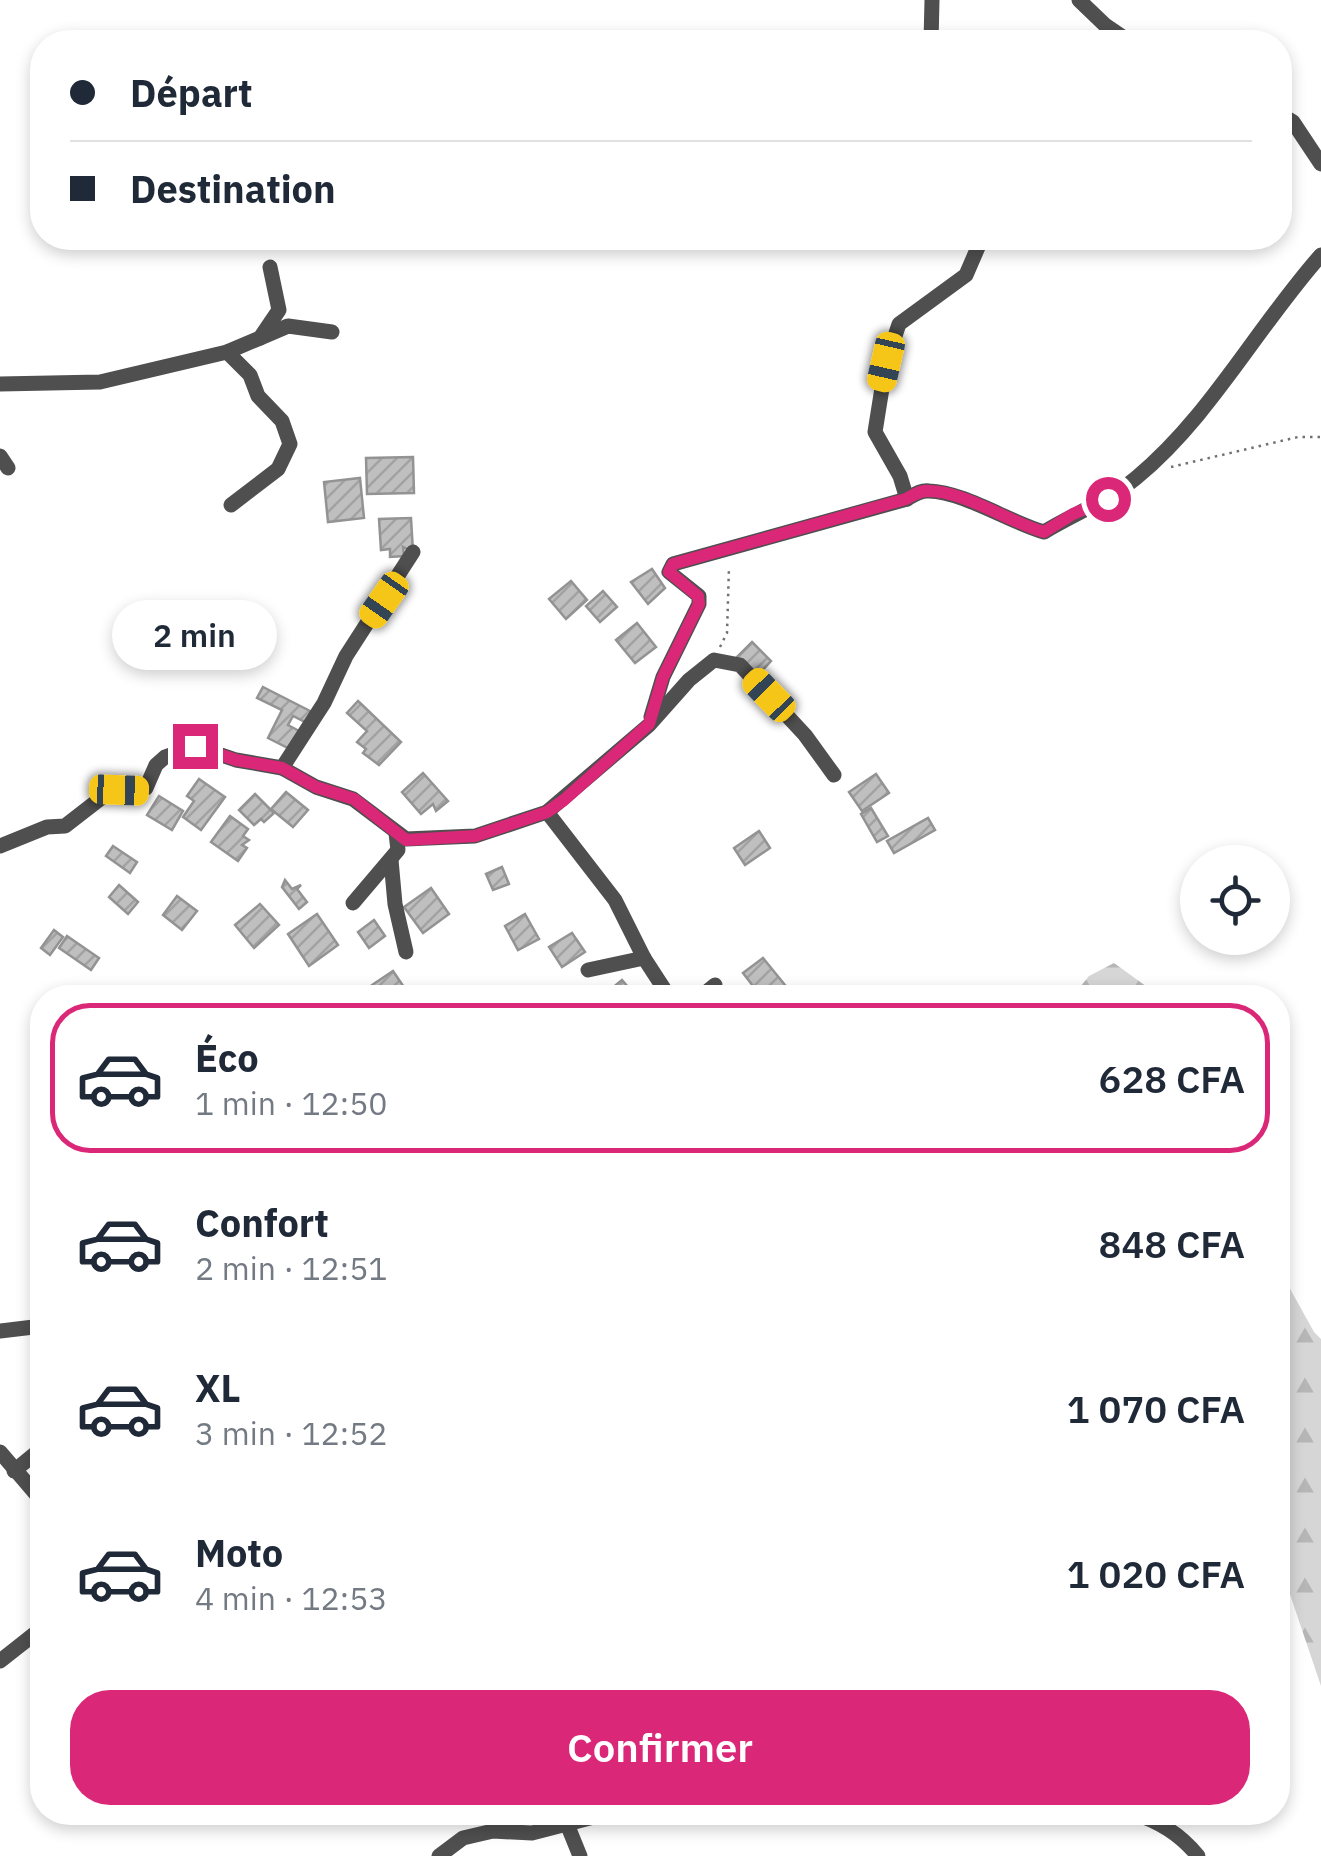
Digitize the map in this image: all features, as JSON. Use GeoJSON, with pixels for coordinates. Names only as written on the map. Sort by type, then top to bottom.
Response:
{"type":"FeatureCollection","features":[{"type":"Feature","properties":{"kind":"street"},"geometry":{"type":"LineString","coordinates":[[931,30],[932,0]]}},
{"type":"Feature","properties":{"kind":"street"},"geometry":{"type":"LineString","coordinates":[[1080,0],[1112,30]]}},
{"type":"Feature","properties":{"kind":"street"},"geometry":{"type":"LineString","coordinates":[[1292,121],[1321,164]]}},
{"type":"Feature","properties":{"kind":"street"},"geometry":{"type":"LineString","coordinates":[[906,499],[900,476],[875,432],[886,362],[900,324],[966,275],[977,250]]}},
{"type":"Feature","properties":{"kind":"street"},"geometry":{"type":"LineString","coordinates":[[649,724],[663,677],[699,604],[698,596],[669,572],[673,564],[906,499],[924,490],[942,492],[1044,532],[1108,499],[1187,428],[1321,255]]}},
{"type":"Feature","properties":{"kind":"street"},"geometry":{"type":"LineString","coordinates":[[260,338],[279,310],[270,267]]}},
{"type":"Feature","properties":{"kind":"street"},"geometry":{"type":"LineString","coordinates":[[0,384],[100,382],[227,352],[288,326],[332,332]]}},
{"type":"Feature","properties":{"kind":"street"},"geometry":{"type":"LineString","coordinates":[[227,352],[250,374],[258,396],[282,420],[290,444],[278,470],[231,506]]}},
{"type":"Feature","properties":{"kind":"street"},"geometry":{"type":"LineString","coordinates":[[282,768],[324,703],[346,656],[413,552]]}},
{"type":"Feature","properties":{"kind":"street"},"geometry":{"type":"LineString","coordinates":[[0,846],[47,828],[65,826],[119,790],[146,788],[164,757],[187,747],[282,768],[316,787],[354,799],[396,833],[412,840],[475,836],[547,812],[649,724],[689,680],[714,660],[740,666],[805,735],[834,775]]}},
{"type":"Feature","properties":{"kind":"street"},"geometry":{"type":"LineString","coordinates":[[547,812],[615,900],[662,985]]}},
{"type":"Feature","properties":{"kind":"street"},"geometry":{"type":"LineString","coordinates":[[352,904],[398,850],[396,833]]}},
{"type":"Feature","properties":{"kind":"street"},"geometry":{"type":"LineString","coordinates":[[391,860],[395,904],[406,952]]}},
{"type":"Feature","properties":{"kind":"street"},"geometry":{"type":"LineString","coordinates":[[588,970],[644,958]]}},
{"type":"Feature","properties":{"kind":"street"},"geometry":{"type":"LineString","coordinates":[[0,1330],[30,1327]]}},
{"type":"Feature","properties":{"kind":"street"},"geometry":{"type":"LineString","coordinates":[[0,1452],[30,1489]]}},
{"type":"Feature","properties":{"kind":"street"},"geometry":{"type":"LineString","coordinates":[[14,1471],[30,1458]]}},
{"type":"Feature","properties":{"kind":"street"},"geometry":{"type":"LineString","coordinates":[[0,1661],[30,1637]]}},
{"type":"Feature","properties":{"kind":"street"},"geometry":{"type":"LineString","coordinates":[[439,1856],[463,1838],[493,1831],[532,1833],[563,1825]]}},
{"type":"Feature","properties":{"kind":"street"},"geometry":{"type":"LineString","coordinates":[[567,1825],[580,1856]]}},
{"type":"Feature","properties":{"kind":"street"},"geometry":{"type":"LineString","coordinates":[[1162,1825],[1183,1838],[1198,1856]]}},
{"type":"Feature","properties":{"kind":"path"},"geometry":{"type":"LineString","coordinates":[[1173,467],[1298,437],[1321,437]]}},
{"type":"Feature","properties":{"kind":"path"},"geometry":{"type":"LineString","coordinates":[[718,660],[727,633],[730,550]]}},
{"type":"Feature","properties":{"kind":"green space"},"geometry":{"type":"Polygon","coordinates":[[[1114,963],[1144,985],[1082,985],[1089,976],[1114,963]]]}},
{"type":"Feature","properties":{"kind":"green space"},"geometry":{"type":"Polygon","coordinates":[[[1290,1289],[1321,1339],[1321,1686],[1290,1594],[1290,1289]]]}},
{"type":"Feature","properties":{"kind":"building"},"geometry":{"type":"Polygon","coordinates":[[[413,457],[414,493],[367,494],[366,458],[413,457]]]}},
{"type":"Feature","properties":{"kind":"building"},"geometry":{"type":"Polygon","coordinates":[[[360,478],[364,518],[328,522],[324,482],[360,478]]]}},
{"type":"Feature","properties":{"kind":"building"},"geometry":{"type":"Polygon","coordinates":[[[411,518],[413,552],[403,547],[404,556],[390,557],[390,549],[381,550],[379,519],[411,518]]]}},
{"type":"Feature","properties":{"kind":"building"},"geometry":{"type":"Polygon","coordinates":[[[652,569],[665,588],[648,604],[631,582],[652,569]]]}},
{"type":"Feature","properties":{"kind":"building"},"geometry":{"type":"Polygon","coordinates":[[[571,581],[587,600],[566,619],[549,599],[571,581]]]}},
{"type":"Feature","properties":{"kind":"building"},"geometry":{"type":"Polygon","coordinates":[[[603,591],[617,607],[600,622],[586,606],[603,591]]]}},
{"type":"Feature","properties":{"kind":"building"},"geometry":{"type":"Polygon","coordinates":[[[637,623],[656,647],[635,663],[616,640],[637,623]]]}},
{"type":"Feature","properties":{"kind":"building"},"geometry":{"type":"Polygon","coordinates":[[[752,642],[771,661],[757,676],[737,657],[752,642]]]}},
{"type":"Feature","properties":{"kind":"building"},"geometry":{"type":"Polygon","coordinates":[[[263,687],[312,712],[307,723],[293,716],[288,725],[299,731],[290,749],[268,738],[282,710],[257,698],[263,687]]]}},
{"type":"Feature","properties":{"kind":"building"},"geometry":{"type":"Polygon","coordinates":[[[358,701],[401,742],[379,765],[363,753],[366,749],[357,742],[367,731],[347,713],[358,701]]]}},
{"type":"Feature","properties":{"kind":"building"},"geometry":{"type":"Polygon","coordinates":[[[423,773],[448,801],[436,811],[433,804],[421,814],[402,792],[423,773]]]}},
{"type":"Feature","properties":{"kind":"building"},"geometry":{"type":"Polygon","coordinates":[[[876,774],[889,793],[862,811],[849,792],[876,774]]]}},
{"type":"Feature","properties":{"kind":"building"},"geometry":{"type":"Polygon","coordinates":[[[199,779],[225,797],[201,830],[183,817],[194,801],[187,796],[199,779]]]}},
{"type":"Feature","properties":{"kind":"building"},"geometry":{"type":"Polygon","coordinates":[[[286,792],[308,810],[293,827],[271,809],[286,792]]]}},
{"type":"Feature","properties":{"kind":"building"},"geometry":{"type":"Polygon","coordinates":[[[255,794],[274,813],[254,825],[239,810],[255,794]]]}},
{"type":"Feature","properties":{"kind":"building"},"geometry":{"type":"Polygon","coordinates":[[[159,796],[183,811],[172,830],[147,815],[159,796]]]}},
{"type":"Feature","properties":{"kind":"building"},"geometry":{"type":"Polygon","coordinates":[[[871,808],[888,836],[877,842],[861,814],[871,808]]]}},
{"type":"Feature","properties":{"kind":"building"},"geometry":{"type":"Polygon","coordinates":[[[230,816],[248,829],[243,836],[249,840],[242,845],[247,848],[238,861],[211,842],[230,816]]]}},
{"type":"Feature","properties":{"kind":"building"},"geometry":{"type":"Polygon","coordinates":[[[928,818],[935,830],[894,853],[887,841],[928,818]]]}},
{"type":"Feature","properties":{"kind":"building"},"geometry":{"type":"Polygon","coordinates":[[[759,831],[770,848],[745,865],[734,848],[759,831]]]}},
{"type":"Feature","properties":{"kind":"building"},"geometry":{"type":"Polygon","coordinates":[[[113,846],[137,862],[130,873],[106,856],[113,846]]]}},
{"type":"Feature","properties":{"kind":"building"},"geometry":{"type":"Polygon","coordinates":[[[502,867],[509,884],[493,890],[486,874],[502,867]]]}},
{"type":"Feature","properties":{"kind":"building"},"geometry":{"type":"Polygon","coordinates":[[[285,880],[292,889],[301,885],[297,889],[307,902],[299,909],[282,887],[285,880]]]}},
{"type":"Feature","properties":{"kind":"building"},"geometry":{"type":"Polygon","coordinates":[[[119,885],[138,902],[128,914],[109,897],[119,885]]]}},
{"type":"Feature","properties":{"kind":"building"},"geometry":{"type":"Polygon","coordinates":[[[431,888],[449,914],[423,933],[404,907],[431,888]]]}},
{"type":"Feature","properties":{"kind":"building"},"geometry":{"type":"Polygon","coordinates":[[[177,896],[197,911],[182,930],[163,915],[177,896]]]}},
{"type":"Feature","properties":{"kind":"building"},"geometry":{"type":"Polygon","coordinates":[[[260,904],[279,925],[254,948],[235,925],[260,904]]]}},
{"type":"Feature","properties":{"kind":"building"},"geometry":{"type":"Polygon","coordinates":[[[317,914],[338,945],[309,966],[288,934],[317,914]]]}},
{"type":"Feature","properties":{"kind":"building"},"geometry":{"type":"Polygon","coordinates":[[[525,914],[539,939],[518,950],[505,926],[525,914]]]}},
{"type":"Feature","properties":{"kind":"building"},"geometry":{"type":"Polygon","coordinates":[[[374,920],[385,936],[369,948],[358,932],[374,920]]]}},
{"type":"Feature","properties":{"kind":"building"},"geometry":{"type":"Polygon","coordinates":[[[54,930],[63,937],[50,955],[41,948],[54,930]]]}},
{"type":"Feature","properties":{"kind":"building"},"geometry":{"type":"Polygon","coordinates":[[[572,933],[585,952],[562,967],[549,947],[572,933]]]}},
{"type":"Feature","properties":{"kind":"building"},"geometry":{"type":"Polygon","coordinates":[[[67,936],[99,958],[91,970],[59,948],[67,936]]]}},
{"type":"Feature","properties":{"kind":"building"},"geometry":{"type":"Polygon","coordinates":[[[763,958],[785,985],[752,985],[743,973],[763,958]]]}},
{"type":"Feature","properties":{"kind":"building"},"geometry":{"type":"Polygon","coordinates":[[[393,971],[403,985],[372,985],[393,971]]]}},
{"type":"Feature","properties":{"kind":"route"},"geometry":{"type":"LineString","coordinates":[[195,746],[236,760],[282,768],[316,787],[354,799],[406,840],[475,836],[547,812],[649,724],[663,677],[699,604],[698,596],[669,572],[673,564],[906,499],[924,490],[942,492],[1044,532],[1108,499]]}}]}
